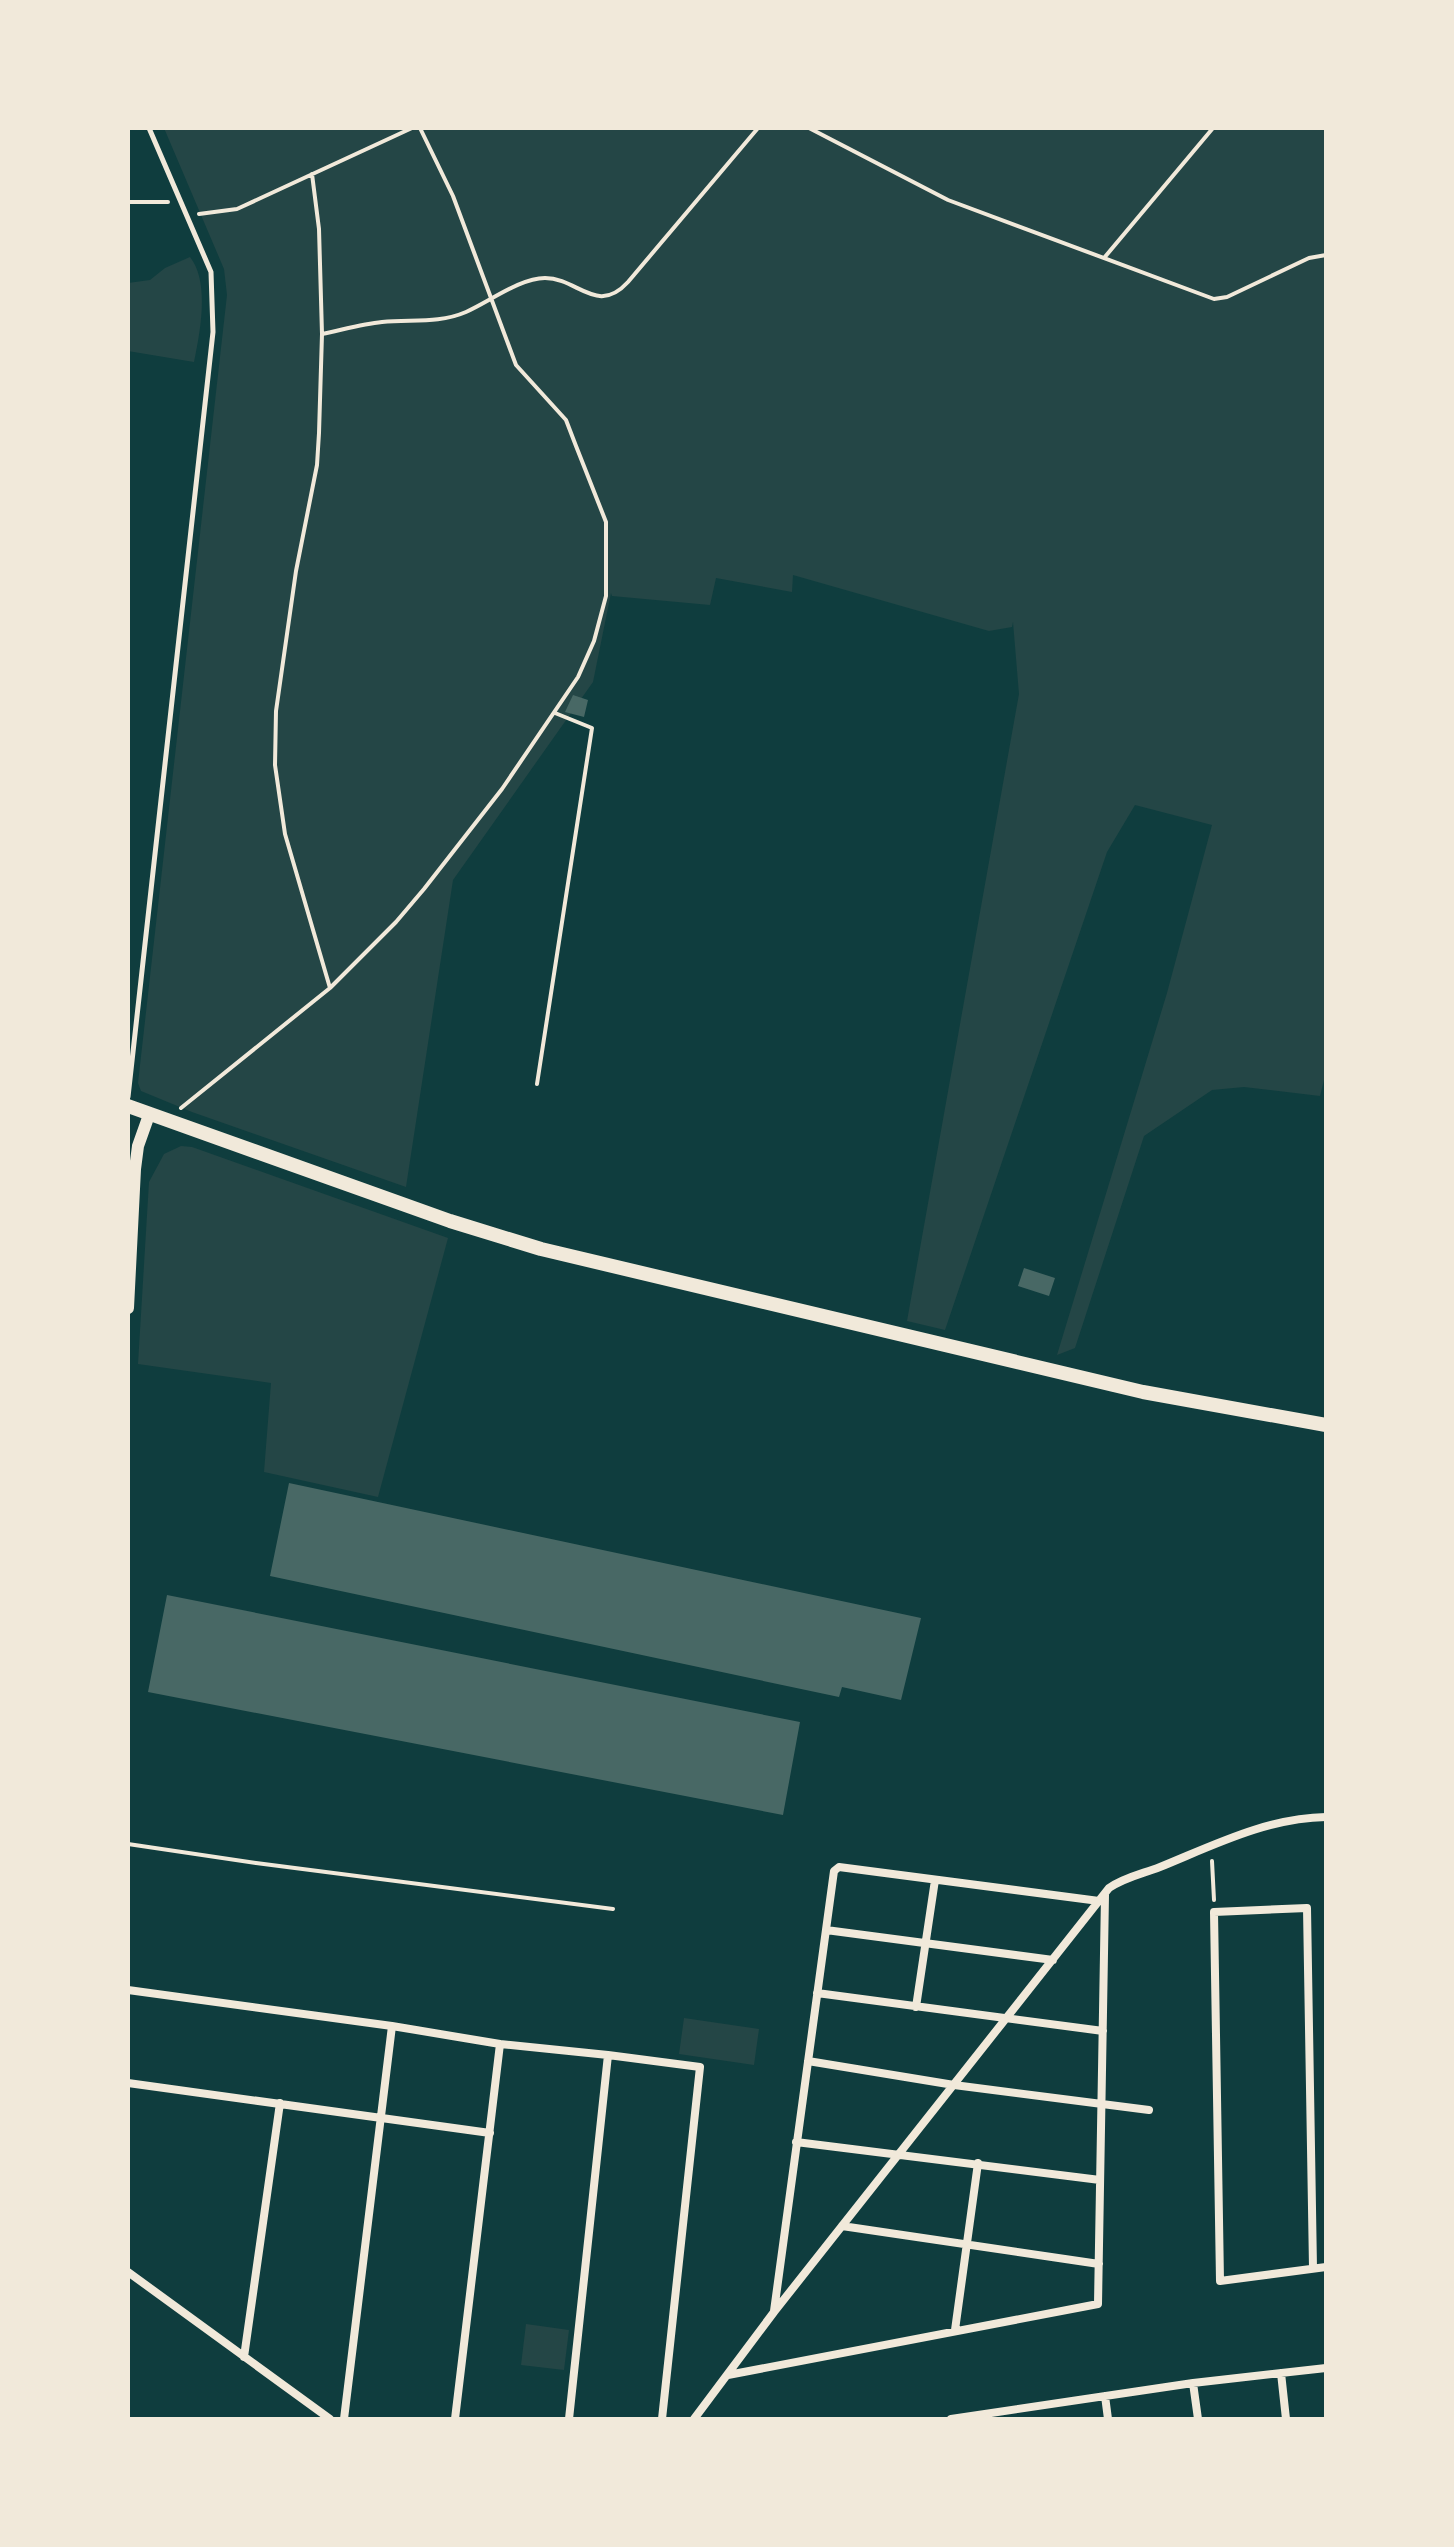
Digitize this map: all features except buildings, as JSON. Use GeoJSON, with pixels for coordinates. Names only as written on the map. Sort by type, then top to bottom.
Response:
{"type":"FeatureCollection","features":[{"type":"Feature","properties":{"kind":"main road"},"geometry":{"type":"LineString","coordinates":[[128,1106],[450,1221],[541,1249],[1143,1392],[1326,1425]]}},
{"type":"Feature","properties":{"kind":"street"},"geometry":{"type":"LineString","coordinates":[[128,1308],[135,1169],[138,1146],[149,1115]]}},
{"type":"Feature","properties":{"kind":"street"},"geometry":{"type":"LineString","coordinates":[[694,2419],[774,2312],[1102,1897],[1123,1878],[1144,1873],[1252,1829],[1326,1817]]}},
{"type":"Feature","properties":{"kind":"street"},"geometry":{"type":"LineString","coordinates":[[774,2312],[834,1871],[839,1867],[1102,1897]]}},
{"type":"Feature","properties":{"kind":"street"},"geometry":{"type":"LineString","coordinates":[[916,2007],[935,1880]]}},
{"type":"Feature","properties":{"kind":"street"},"geometry":{"type":"LineString","coordinates":[[727,2375],[1098,2304],[1102,1897]]}},
{"type":"Feature","properties":{"kind":"street"},"geometry":{"type":"LineString","coordinates":[[1313,2268],[1307,1908],[1214,1912],[1220,2281],[1326,2267]]}},
{"type":"Feature","properties":{"kind":"street"},"geometry":{"type":"LineString","coordinates":[[826,1930],[1053,1960]]}},
{"type":"Feature","properties":{"kind":"street"},"geometry":{"type":"LineString","coordinates":[[128,1990],[500,2044],[700,2067],[662,2419]]}},
{"type":"Feature","properties":{"kind":"street"},"geometry":{"type":"LineString","coordinates":[[817,1993],[1103,2031]]}},
{"type":"Feature","properties":{"kind":"street"},"geometry":{"type":"LineString","coordinates":[[344,2419],[392,2026]]}},
{"type":"Feature","properties":{"kind":"street"},"geometry":{"type":"LineString","coordinates":[[455,2419],[500,2044]]}},
{"type":"Feature","properties":{"kind":"street"},"geometry":{"type":"LineString","coordinates":[[569,2419],[608,2055]]}},
{"type":"Feature","properties":{"kind":"street"},"geometry":{"type":"LineString","coordinates":[[808,2061],[954,2085],[1149,2110]]}},
{"type":"Feature","properties":{"kind":"street"},"geometry":{"type":"LineString","coordinates":[[128,2083],[490,2133]]}},
{"type":"Feature","properties":{"kind":"street"},"geometry":{"type":"LineString","coordinates":[[244,2357],[280,2103]]}},
{"type":"Feature","properties":{"kind":"street"},"geometry":{"type":"LineString","coordinates":[[796,2142],[1100,2180]]}},
{"type":"Feature","properties":{"kind":"street"},"geometry":{"type":"LineString","coordinates":[[955,2330],[978,2163]]}},
{"type":"Feature","properties":{"kind":"street"},"geometry":{"type":"LineString","coordinates":[[842,2226],[1099,2264]]}},
{"type":"Feature","properties":{"kind":"street"},"geometry":{"type":"LineString","coordinates":[[128,2272],[330,2419]]}},
{"type":"Feature","properties":{"kind":"street"},"geometry":{"type":"LineString","coordinates":[[951,2419],[1193,2383],[1326,2368]]}},
{"type":"Feature","properties":{"kind":"street"},"geometry":{"type":"LineString","coordinates":[[1281,2373],[1286,2419]]}},
{"type":"Feature","properties":{"kind":"street"},"geometry":{"type":"LineString","coordinates":[[1193,2383],[1198,2419]]}},
{"type":"Feature","properties":{"kind":"street"},"geometry":{"type":"LineString","coordinates":[[1105,2396],[1108,2419]]}},
{"type":"Feature","properties":{"kind":"street"},"geometry":{"type":"LineString","coordinates":[[1017,2408],[1018,2419]]}},
{"type":"Feature","properties":{"kind":"lane"},"geometry":{"type":"LineString","coordinates":[[128,1097],[213,332],[211,272],[149,128]]}},
{"type":"Feature","properties":{"kind":"path"},"geometry":{"type":"LineString","coordinates":[[188,216],[237,209],[412,128]]}},
{"type":"Feature","properties":{"kind":"path"},"geometry":{"type":"LineString","coordinates":[[181,1108],[330,988],[424,889],[502,789],[578,677],[594,641],[606,596],[606,522],[566,420],[516,365],[453,196],[420,128]]}},
{"type":"Feature","properties":{"kind":"path"},"geometry":{"type":"LineString","coordinates":[[322,334],[383,322],[438,321],[465,312],[535,279],[548,278],[607,298],[628,282],[758,128]]}},
{"type":"Feature","properties":{"kind":"path"},"geometry":{"type":"LineString","coordinates":[[809,128],[948,200],[1214,299],[1227,297],[1309,258],[1326,255]]}},
{"type":"Feature","properties":{"kind":"path"},"geometry":{"type":"LineString","coordinates":[[1104,258],[1213,128]]}},
{"type":"Feature","properties":{"kind":"path"},"geometry":{"type":"LineString","coordinates":[[312,174],[319,229],[322,334],[317,465],[296,571],[276,711],[275,765],[285,834],[330,988]]}},
{"type":"Feature","properties":{"kind":"path"},"geometry":{"type":"LineString","coordinates":[[128,202],[182,202]]}},
{"type":"Feature","properties":{"kind":"path"},"geometry":{"type":"LineString","coordinates":[[537,1084],[592,728],[555,713]]}},
{"type":"Feature","properties":{"kind":"path"},"geometry":{"type":"LineString","coordinates":[[128,1844],[613,1909]]}},
{"type":"Feature","properties":{"kind":"path"},"geometry":{"type":"LineString","coordinates":[[1210,1847],[1214,1912]]}},
{"type":"Feature","properties":{"kind":"shaded area"},"geometry":{"type":"Polygon","coordinates":[[[164,128],[1326,128],[1326,1072],[1320,1096],[1244,1087],[1212,1090],[1144,1136],[1075,1348],[1057,1355],[1167,993],[1212,825],[1135,805],[1107,852],[945,1330],[907,1321],[1019,694],[1013,622],[1012,627],[989,631],[793,575],[792,592],[716,578],[710,605],[612,596],[611,593],[593,682],[453,880],[406,1187],[141,1091],[138,1083],[227,295],[224,269],[164,128]]]}},
{"type":"Feature","properties":{"kind":"shaded area"},"geometry":{"type":"Polygon","coordinates":[[[190,257],[196,267],[202,293],[194,362],[128,351],[128,283],[150,280],[165,268],[190,257]]]}},
{"type":"Feature","properties":{"kind":"shaded area"},"geometry":{"type":"Polygon","coordinates":[[[181,1146],[192,1147],[448,1238],[378,1497],[264,1472],[271,1383],[138,1364],[149,1182],[164,1154],[181,1146]]]}},
{"type":"Feature","properties":{"kind":"shaded area"},"geometry":{"type":"Polygon","coordinates":[[[684,2018],[759,2029],[754,2065],[679,2054],[684,2018]]]}},
{"type":"Feature","properties":{"kind":"shaded area"},"geometry":{"type":"Polygon","coordinates":[[[526,2324],[569,2330],[564,2370],[521,2365],[526,2324]]]}}]}
